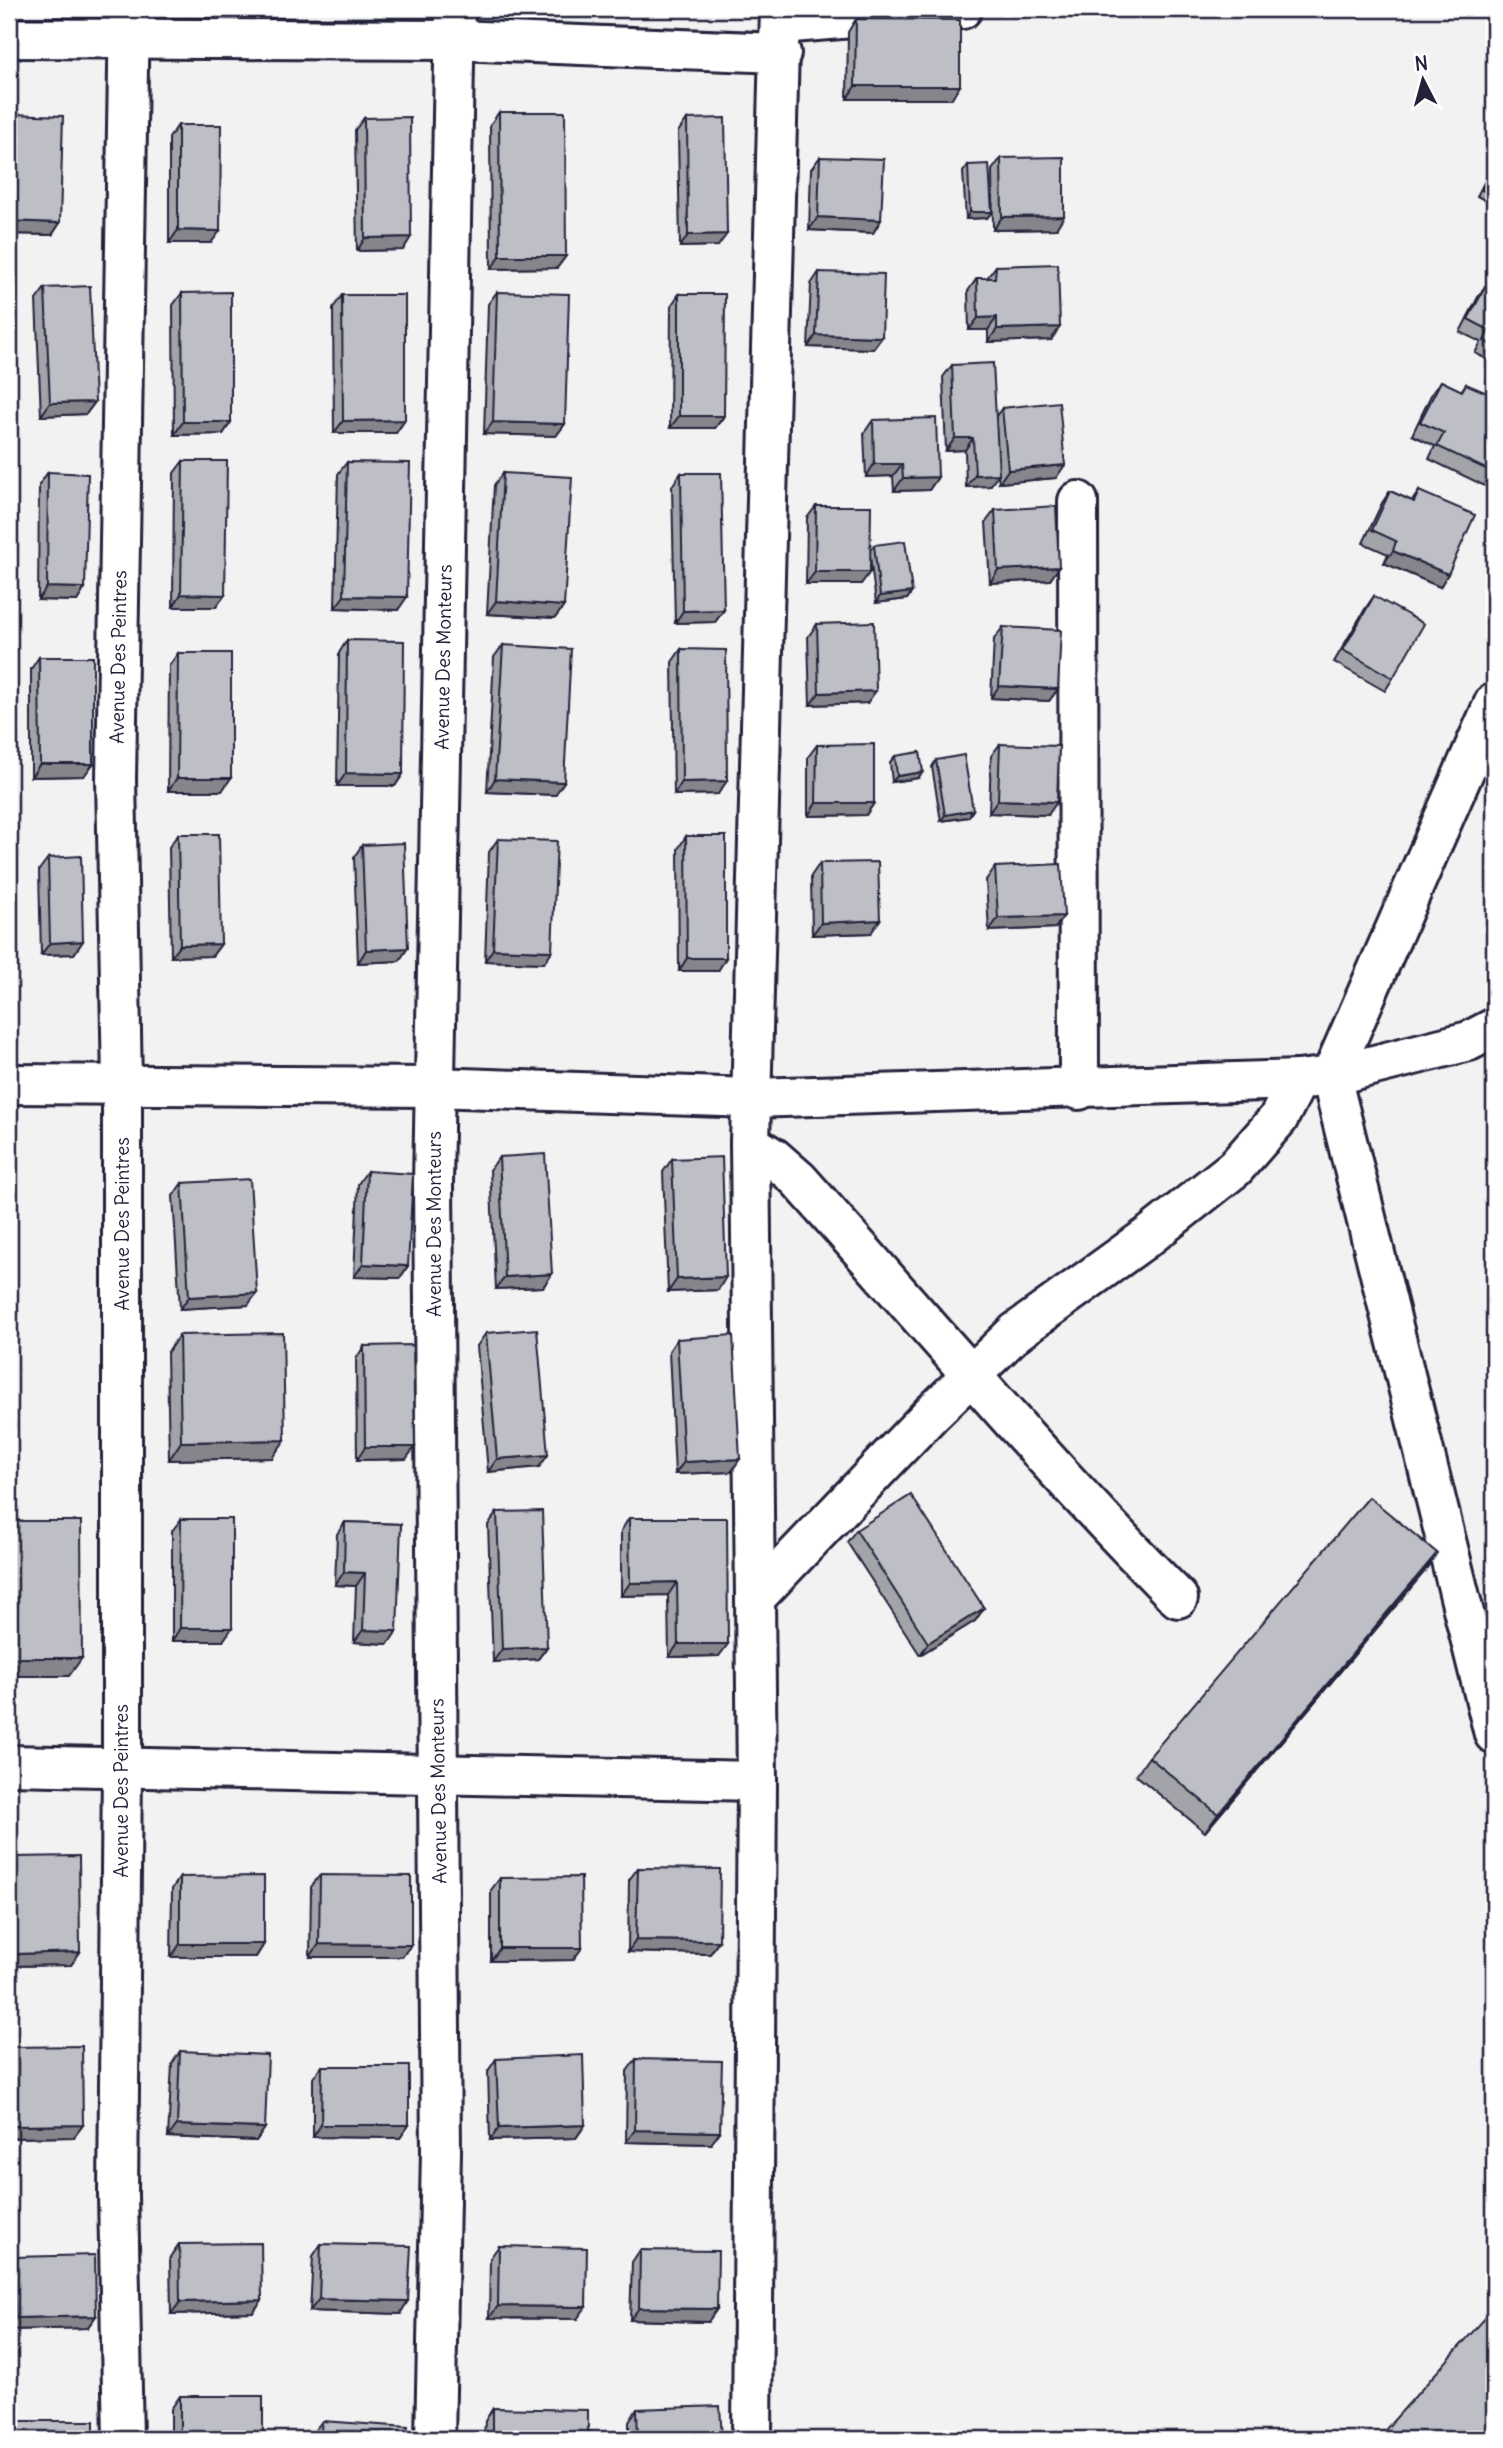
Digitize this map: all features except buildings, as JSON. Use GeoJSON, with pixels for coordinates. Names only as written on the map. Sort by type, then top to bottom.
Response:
{"type":"FeatureCollection","features":[{"type":"Feature","properties":{"kind":"street"},"geometry":{"type":"LineString","coordinates":[[9,38],[129,23],[780,29],[962,9]]}},
{"type":"Feature","properties":{"kind":"street","name":"Avenue Des Peintres"},"geometry":{"type":"LineString","coordinates":[[123,2439],[118,2195],[122,1766],[122,1082],[116,779],[129,23]]}},
{"type":"Feature","properties":{"kind":"street","name":"Avenue Des Monteurs"},"geometry":{"type":"LineString","coordinates":[[435,2439],[441,2151],[434,1087],[455,24]]}},
{"type":"Feature","properties":{"kind":"street"},"geometry":{"type":"LineString","coordinates":[[752,2439],[757,1781],[750,1143],[780,29]]}},
{"type":"Feature","properties":{"kind":"street"},"geometry":{"type":"LineString","coordinates":[[1078,501],[1079,1090]]}},
{"type":"Feature","properties":{"kind":"street"},"geometry":{"type":"LineString","coordinates":[[755,1598],[1016,1332],[1149,1236],[1235,1168],[1314,1078],[1494,703]]}},
{"type":"Feature","properties":{"kind":"street"},"geometry":{"type":"LineString","coordinates":[[9,1084],[122,1082],[434,1087],[751,1098],[1079,1090],[1314,1078],[1469,1041],[1494,1028]]}},
{"type":"Feature","properties":{"kind":"street"},"geometry":{"type":"LineString","coordinates":[[1314,1078],[1494,1734]]}},
{"type":"Feature","properties":{"kind":"street"},"geometry":{"type":"LineString","coordinates":[[750,1143],[775,1158],[798,1179],[973,1373],[1020,1432],[1178,1598]]}},
{"type":"Feature","properties":{"kind":"street"},"geometry":{"type":"LineString","coordinates":[[9,1765],[757,1781]]}}]}
